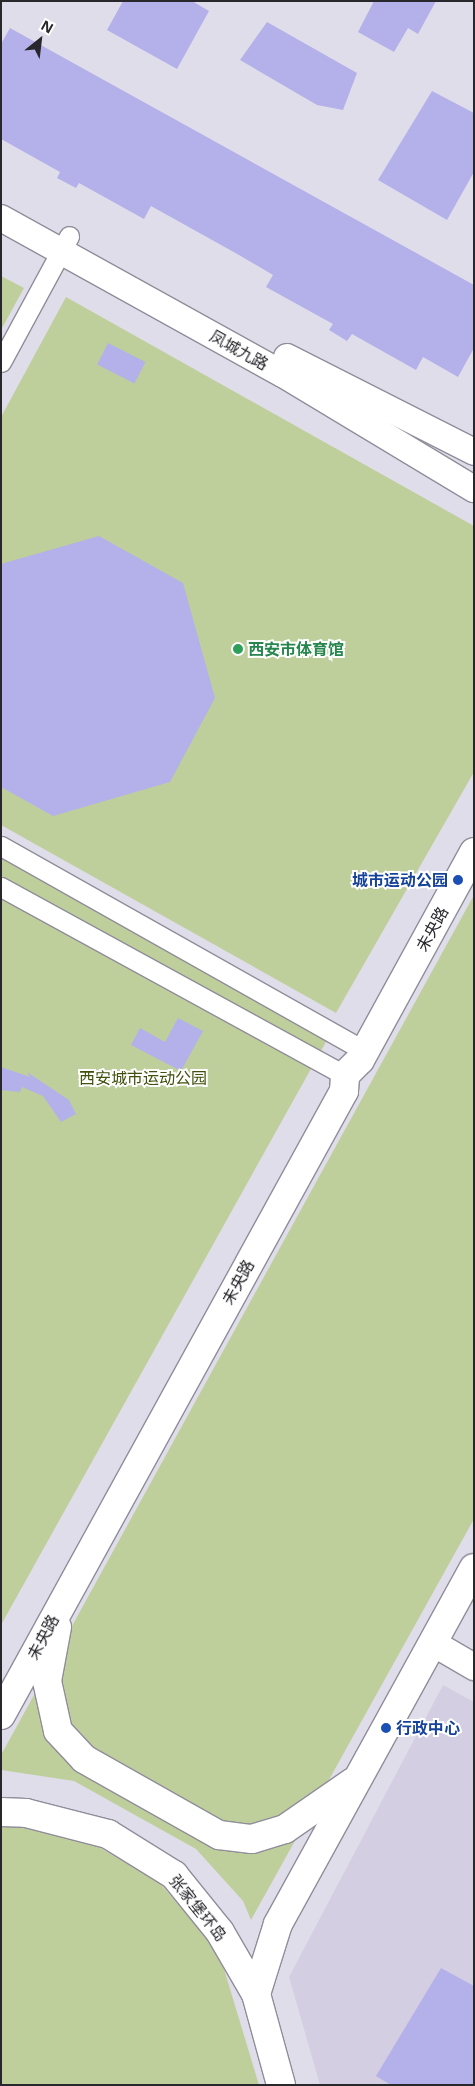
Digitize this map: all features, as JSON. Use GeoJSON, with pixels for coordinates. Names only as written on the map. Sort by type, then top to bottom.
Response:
{"type":"FeatureCollection","features":[{"type":"Feature","properties":{"kind":"main road","name":"未央路"},"geometry":{"type":"LineString","coordinates":[[1,1715],[344,1091],[345,1075],[365,1052],[474,852]]}},
{"type":"Feature","properties":{"kind":"main road"},"geometry":{"type":"LineString","coordinates":[[256,1994],[278,1924],[474,1568]]}},
{"type":"Feature","properties":{"kind":"main road"},"geometry":{"type":"LineString","coordinates":[[61,1603],[47,1681],[58,1732],[84,1759],[219,1835],[252,1839],[285,1829],[358,1779]]}},
{"type":"Feature","properties":{"kind":"main road","name":"张家堡环岛"},"geometry":{"type":"LineString","coordinates":[[1,1812],[26,1813],[108,1834],[174,1876],[220,1932],[256,1994],[281,2085]]}},
{"type":"Feature","properties":{"kind":"street","name":"凤城九路"},"geometry":{"type":"LineString","coordinates":[[1,198],[65,244],[474,489]]}},
{"type":"Feature","properties":{"kind":"street","name":"凤城九路"},"geometry":{"type":"LineString","coordinates":[[1,218],[65,244],[340,386],[474,452]]}},
{"type":"Feature","properties":{"kind":"street"},"geometry":{"type":"LineString","coordinates":[[1,362],[65,244]]}},
{"type":"Feature","properties":{"kind":"street"},"geometry":{"type":"LineString","coordinates":[[1,846],[365,1052]]}},
{"type":"Feature","properties":{"kind":"street"},"geometry":{"type":"LineString","coordinates":[[1,887],[345,1075]]}},
{"type":"Feature","properties":{"kind":"street"},"geometry":{"type":"LineString","coordinates":[[433,1643],[474,1667]]}},
{"type":"Feature","properties":{"kind":"shaded area"},"geometry":{"type":"Polygon","coordinates":[[[443,1685],[474,1702],[474,2085],[320,2085],[289,1977],[443,1685]]]}},
{"type":"Feature","properties":{"kind":"green space"},"geometry":{"type":"Polygon","coordinates":[[[1,276],[24,288],[1,330],[1,276]]]}},
{"type":"Feature","properties":{"kind":"green space","name":"西安市体育馆"},"geometry":{"type":"Polygon","coordinates":[[[66,297],[474,526],[474,772],[336,1013],[1,825],[1,417],[66,297]]]}},
{"type":"Feature","properties":{"kind":"green space","name":"西安城市运动公园"},"geometry":{"type":"Polygon","coordinates":[[[1,838],[336,1024],[1,1625],[1,838]]]}},
{"type":"Feature","properties":{"kind":"green space"},"geometry":{"type":"Polygon","coordinates":[[[474,895],[474,1519],[251,1920],[243,1901],[196,1849],[74,1781],[1,1770],[1,1755],[474,895]]]}},
{"type":"Feature","properties":{"kind":"green space"},"geometry":{"type":"Polygon","coordinates":[[[1,1823],[81,1837],[158,1881],[208,1939],[224,1969],[259,2085],[1,2085],[1,1823]]]}},
{"type":"Feature","properties":{"kind":"building"},"geometry":{"type":"Polygon","coordinates":[[[123,1],[192,1],[209,11],[177,69],[107,30],[123,1]]]}},
{"type":"Feature","properties":{"kind":"building"},"geometry":{"type":"Polygon","coordinates":[[[374,1],[436,1],[418,34],[408,28],[394,52],[358,32],[374,1]]]}},
{"type":"Feature","properties":{"kind":"building"},"geometry":{"type":"Polygon","coordinates":[[[267,22],[357,73],[343,110],[317,105],[240,60],[267,22]]]}},
{"type":"Feature","properties":{"kind":"building"},"geometry":{"type":"Polygon","coordinates":[[[10,28],[474,285],[474,348],[458,377],[423,357],[416,370],[352,334],[347,341],[329,330],[333,324],[266,287],[273,275],[239,255],[151,206],[144,219],[79,183],[76,188],[57,178],[60,172],[1,139],[1,44],[10,28]]]}},
{"type":"Feature","properties":{"kind":"building"},"geometry":{"type":"Polygon","coordinates":[[[432,91],[474,113],[474,172],[447,220],[378,180],[432,91]]]}},
{"type":"Feature","properties":{"kind":"building"},"geometry":{"type":"Polygon","coordinates":[[[108,343],[145,362],[135,383],[97,364],[108,343]]]}},
{"type":"Feature","properties":{"kind":"building"},"geometry":{"type":"Polygon","coordinates":[[[99,536],[183,583],[215,698],[170,782],[53,816],[1,787],[1,564],[99,536]]]}},
{"type":"Feature","properties":{"kind":"building"},"geometry":{"type":"Polygon","coordinates":[[[178,1018],[203,1031],[181,1071],[131,1045],[140,1028],[165,1042],[178,1018]]]}},
{"type":"Feature","properties":{"kind":"building"},"geometry":{"type":"Polygon","coordinates":[[[1,1067],[30,1077],[27,1072],[69,1100],[76,1114],[61,1122],[43,1096],[22,1087],[20,1092],[1,1090],[1,1067]]]}},
{"type":"Feature","properties":{"kind":"building"},"geometry":{"type":"Polygon","coordinates":[[[441,1968],[474,1986],[474,2085],[391,2085],[376,2076],[441,1968]]]}},
{"type":"Feature","properties":{"kind":"place","name":"西安市体育馆"},"geometry":{"type":"Point","coordinates":[238,649]}},
{"type":"Feature","properties":{"kind":"place","name":"城市运动公园"},"geometry":{"type":"Point","coordinates":[458,880]}},
{"type":"Feature","properties":{"kind":"place","name":"行政中心"},"geometry":{"type":"Point","coordinates":[386,1728]}}]}
